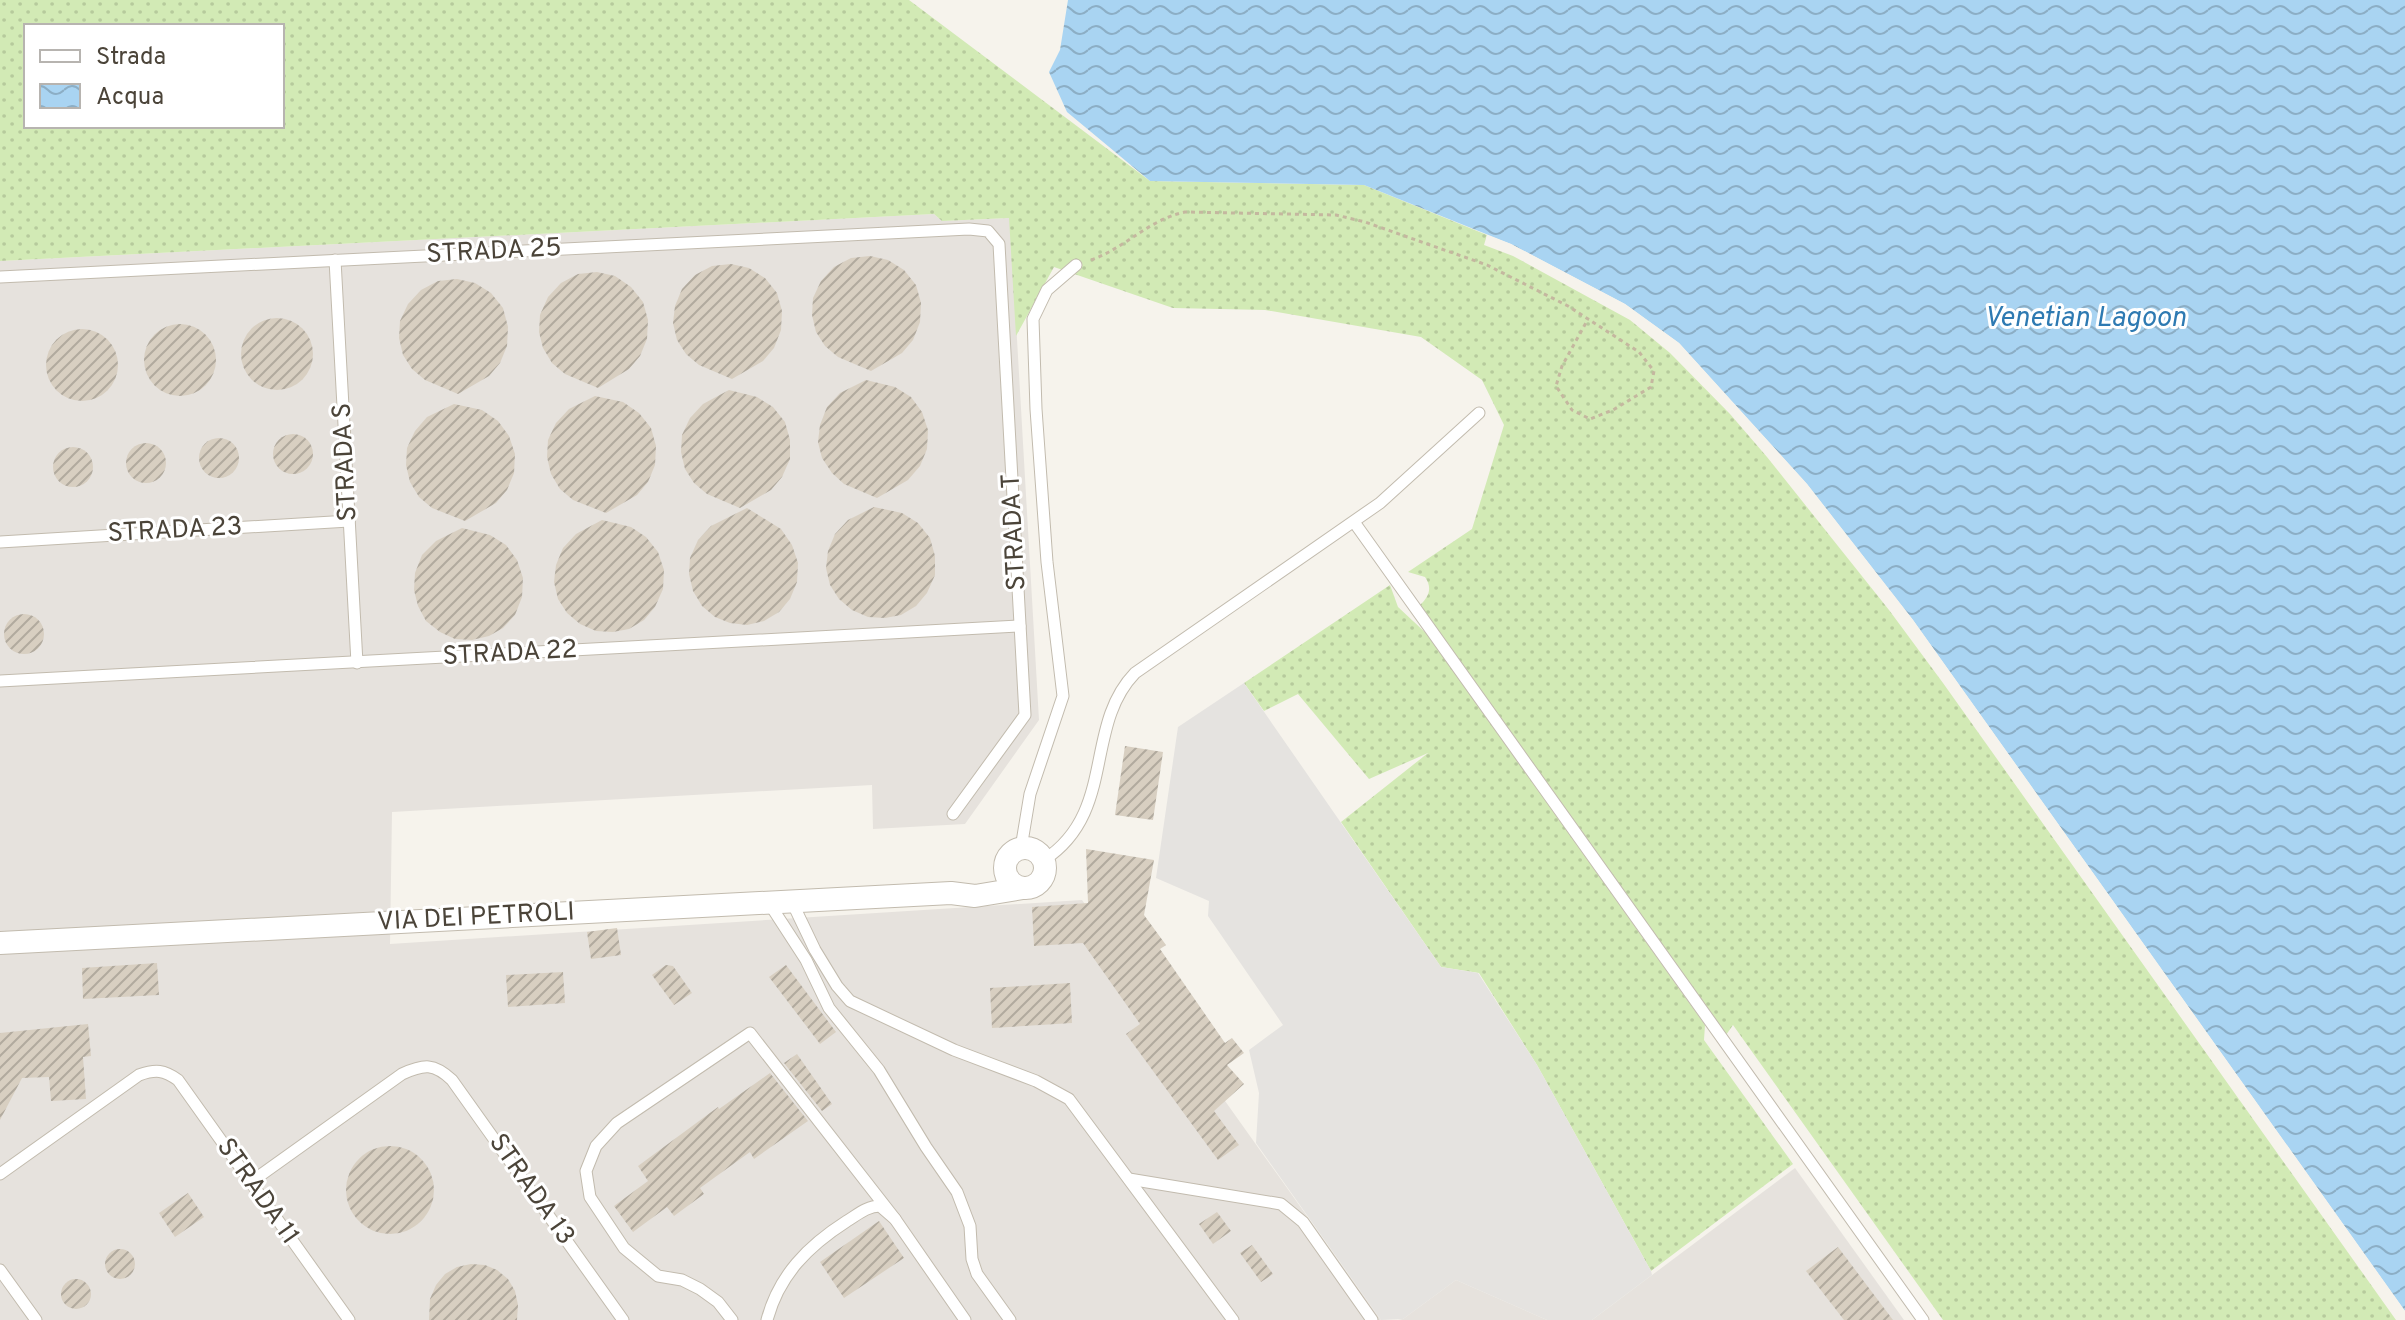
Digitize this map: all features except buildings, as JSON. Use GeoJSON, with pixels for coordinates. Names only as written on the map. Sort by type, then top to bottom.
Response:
{"type":"FeatureCollection","features":[{"type":"Feature","properties":{"kind":"street"},"geometry":{"type":"LineString","coordinates":[[1035,850],[1044,860],[1044,874],[1036,885],[1023,888],[1007,878],[1005,872],[1014,854],[1035,850]]}},
{"type":"Feature","properties":{"kind":"street","name":"VIA DEI PETROLI"},"geometry":{"type":"LineString","coordinates":[[951,893],[977,881],[1014,854]]}},
{"type":"Feature","properties":{"kind":"street","name":"VIA DEI PETROLI"},"geometry":{"type":"LineString","coordinates":[[0,943],[951,893],[975,896],[1023,888]]}},
{"type":"Feature","properties":{"kind":"lane","name":"STRADA 25"},"geometry":{"type":"LineString","coordinates":[[0,277],[969,229],[988,231]]}},
{"type":"Feature","properties":{"kind":"lane","name":"STRADA T"},"geometry":{"type":"LineString","coordinates":[[953,814],[1025,715],[999,244],[988,231]]}},
{"type":"Feature","properties":{"kind":"lane","name":"STRADA S"},"geometry":{"type":"LineString","coordinates":[[335,260],[357,663]]}},
{"type":"Feature","properties":{"kind":"lane"},"geometry":{"type":"LineString","coordinates":[[1014,854],[1030,794],[1063,696],[1047,562],[1033,319],[1047,290],[1076,265]]}},
{"type":"Feature","properties":{"kind":"lane"},"geometry":{"type":"LineString","coordinates":[[1044,860],[1061,848],[1080,822],[1099,771],[1110,712],[1120,689],[1143,666],[1380,503],[1479,413]]}},
{"type":"Feature","properties":{"kind":"lane","name":"STRADA 23"},"geometry":{"type":"LineString","coordinates":[[0,542],[349,521]]}},
{"type":"Feature","properties":{"kind":"lane"},"geometry":{"type":"LineString","coordinates":[[1354,522],[1923,1320]]}},
{"type":"Feature","properties":{"kind":"lane"},"geometry":{"type":"LineString","coordinates":[[0,526],[0,542]]}},
{"type":"Feature","properties":{"kind":"lane","name":"STRADA 22"},"geometry":{"type":"LineString","coordinates":[[0,681],[1020,626]]}},
{"type":"Feature","properties":{"kind":"lane"},"geometry":{"type":"LineString","coordinates":[[792,902],[815,950],[850,1001],[954,1050],[1061,1093],[1077,1108],[1233,1320]]}},
{"type":"Feature","properties":{"kind":"lane"},"geometry":{"type":"LineString","coordinates":[[769,903],[806,960],[829,1008],[879,1070],[957,1192],[970,1226],[972,1259],[977,1274],[1010,1320]]}},
{"type":"Feature","properties":{"kind":"lane"},"geometry":{"type":"LineString","coordinates":[[732,1320],[718,1302],[700,1289],[682,1280],[658,1276],[624,1248],[590,1197],[586,1171],[596,1146],[617,1123],[750,1033],[895,1219],[965,1320]]}},
{"type":"Feature","properties":{"kind":"lane","name":"STRADA 13"},"geometry":{"type":"LineString","coordinates":[[251,1182],[402,1074],[423,1065],[433,1066],[452,1080],[621,1319]]}},
{"type":"Feature","properties":{"kind":"lane","name":"STRADA 11"},"geometry":{"type":"LineString","coordinates":[[0,1174],[139,1075],[160,1070],[178,1080],[349,1320]]}},
{"type":"Feature","properties":{"kind":"lane"},"geometry":{"type":"LineString","coordinates":[[1129,1179],[1281,1204],[1290,1209],[1303,1222],[1372,1320]]}},
{"type":"Feature","properties":{"kind":"lane"},"geometry":{"type":"LineString","coordinates":[[767,1320],[772,1301],[789,1270],[815,1244],[874,1206],[880,1206],[895,1219]]}},
{"type":"Feature","properties":{"kind":"lane"},"geometry":{"type":"LineString","coordinates":[[0,1270],[36,1320]]}},
{"type":"Feature","properties":{"kind":"path"},"geometry":{"type":"LineString","coordinates":[[1076,265],[1110,253],[1165,217],[1185,212],[1336,215],[1365,222],[1487,265],[1588,319],[1639,352],[1654,371],[1651,387],[1613,410],[1590,419],[1572,410],[1556,386],[1562,366],[1588,319]]}},
{"type":"Feature","properties":{"kind":"shaded area"},"geometry":{"type":"Polygon","coordinates":[[[934,214],[942,221],[1010,218],[1039,720],[965,824],[873,829],[872,785],[392,812],[390,944],[1082,900],[1381,1320],[0,1320],[0,261],[934,214]]]}},
{"type":"Feature","properties":{"kind":"shaded area"},"geometry":{"type":"Polygon","coordinates":[[[1244,683],[1441,967],[1478,973],[1537,1065],[1651,1271],[1652,1275],[1592,1320],[1547,1320],[1456,1280],[1403,1319],[1381,1320],[1256,1143],[1259,1093],[1249,1050],[1283,1025],[1208,916],[1209,901],[1156,878],[1178,727],[1244,683]]]}},
{"type":"Feature","properties":{"kind":"shaded area"},"geometry":{"type":"Polygon","coordinates":[[[1795,1168],[1904,1320],[1592,1320],[1795,1168]]]}},
{"type":"Feature","properties":{"kind":"shaded area"},"geometry":{"type":"Polygon","coordinates":[[[1456,1280],[1547,1320],[1398,1320],[1456,1280]]]}},
{"type":"Feature","properties":{"kind":"green space"},"geometry":{"type":"Polygon","coordinates":[[[0,0],[909,0],[1150,181],[1364,185],[1487,235],[1484,245],[1513,256],[1630,320],[1670,353],[1767,457],[1943,683],[2396,1320],[1943,1320],[1733,1025],[1726,1035],[1420,605],[1428,595],[1429,584],[1425,577],[1408,572],[1472,529],[1504,425],[1482,380],[1421,337],[1265,310],[1173,308],[1054,267],[1016,336],[1009,218],[942,221],[934,214],[0,261],[0,0]]]}},
{"type":"Feature","properties":{"kind":"green space"},"geometry":{"type":"Polygon","coordinates":[[[1390,585],[1398,607],[1428,635],[1705,1025],[1704,1040],[1793,1164],[1651,1271],[1537,1065],[1479,973],[1441,967],[1341,822],[1428,753],[1369,779],[1298,694],[1264,711],[1244,683],[1390,585]]]}},
{"type":"Feature","properties":{"kind":"water","name":"Venetian Lagoon"},"geometry":{"type":"Polygon","coordinates":[[[1068,0],[2405,0],[2405,1311],[1913,620],[1807,484],[1679,343],[1625,304],[1511,244],[1364,185],[1150,181],[1067,112],[1049,72],[1060,50],[1068,0]]]}},
{"type":"Feature","properties":{"kind":"pier"},"geometry":{"type":"Polygon","coordinates":[[[1487,235],[1511,244],[1625,304],[1679,343],[1807,484],[1913,620],[2405,1315],[1910,623],[1804,486],[1676,346],[1623,307],[1486,239],[1487,235]]]}}]}
